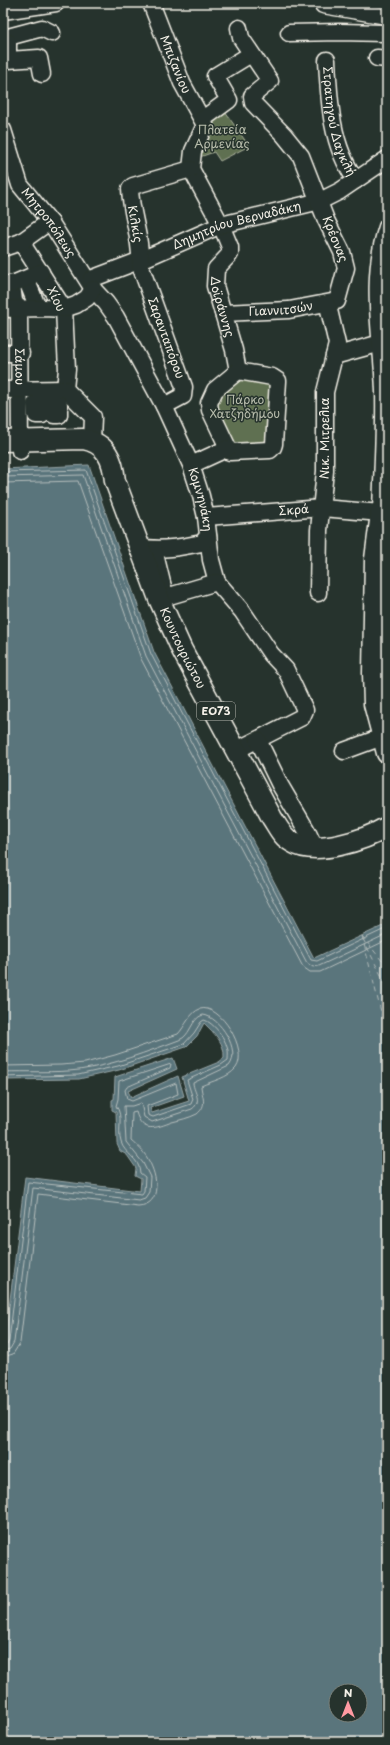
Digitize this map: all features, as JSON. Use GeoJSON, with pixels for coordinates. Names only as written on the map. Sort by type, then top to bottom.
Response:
{"type":"FeatureCollection","features":[{"type":"Feature","properties":{"kind":"main road"},"geometry":{"type":"LineString","coordinates":[[11,446],[80,438],[92,441]]}},
{"type":"Feature","properties":{"kind":"main road","name":"Κουντουριώτου"},"geometry":{"type":"LineString","coordinates":[[92,441],[104,450],[111,460],[115,481],[147,549],[162,598],[182,650],[237,750],[272,818],[283,835],[298,846],[315,848],[364,837],[387,828]]}},
{"type":"Feature","properties":{"kind":"main road","name":"Κουντουριώτου"},"geometry":{"type":"LineString","coordinates":[[11,446],[90,450],[100,458],[108,474],[115,481]]}},
{"type":"Feature","properties":{"kind":"main road"},"geometry":{"type":"LineString","coordinates":[[384,512],[375,559],[373,673],[374,704],[386,747]]}},
{"type":"Feature","properties":{"kind":"street"},"geometry":{"type":"LineString","coordinates":[[3,11],[56,3]]}},
{"type":"Feature","properties":{"kind":"street","name":"Μπιζανίου"},"geometry":{"type":"LineString","coordinates":[[151,3],[182,82],[204,121]]}},
{"type":"Feature","properties":{"kind":"street"},"geometry":{"type":"LineString","coordinates":[[323,6],[387,16]]}},
{"type":"Feature","properties":{"kind":"street"},"geometry":{"type":"LineString","coordinates":[[42,74],[39,58],[8,60],[5,42],[8,37],[42,28],[52,33]]}},
{"type":"Feature","properties":{"kind":"street"},"geometry":{"type":"LineString","coordinates":[[221,225],[191,169],[193,151],[204,129],[204,121],[229,100],[215,76],[252,54],[241,38],[239,28]]}},
{"type":"Feature","properties":{"kind":"street"},"geometry":{"type":"LineString","coordinates":[[289,33],[387,32]]}},
{"type":"Feature","properties":{"kind":"street","name":"Κρέσνας"},"geometry":{"type":"LineString","coordinates":[[252,54],[270,81],[252,96],[253,103],[284,135],[301,156],[320,201],[326,220],[342,252],[346,268],[331,303]]}},
{"type":"Feature","properties":{"kind":"street","name":"Στρατηγού Δαγκλή"},"geometry":{"type":"LineString","coordinates":[[327,60],[332,119],[345,162],[356,180]]}},
{"type":"Feature","properties":{"kind":"street","name":"Μητροπόλεως"},"geometry":{"type":"LineString","coordinates":[[3,130],[10,174],[51,223],[93,289]]}},
{"type":"Feature","properties":{"kind":"street","name":"Δημητρίου Βερναδάκη"},"geometry":{"type":"LineString","coordinates":[[93,289],[91,279],[140,260],[221,225],[320,201],[340,192],[387,159]]}},
{"type":"Feature","properties":{"kind":"street","name":"Κιλκίς"},"geometry":{"type":"LineString","coordinates":[[140,260],[141,254],[133,215],[130,188],[191,169]]}},
{"type":"Feature","properties":{"kind":"street"},"geometry":{"type":"LineString","coordinates":[[3,248],[21,242],[46,224],[51,223]]}},
{"type":"Feature","properties":{"kind":"street","name":"Δοϊράννης"},"geometry":{"type":"LineString","coordinates":[[221,225],[231,251],[217,267],[215,286],[238,371]]}},
{"type":"Feature","properties":{"kind":"street"},"geometry":{"type":"LineString","coordinates":[[384,512],[384,435],[381,343],[378,306],[378,264],[386,232]]}},
{"type":"Feature","properties":{"kind":"street","name":"Χίου"},"geometry":{"type":"LineString","coordinates":[[21,242],[64,309],[67,369],[64,389]]}},
{"type":"Feature","properties":{"kind":"street","name":"Σαρανταπόρου"},"geometry":{"type":"LineString","coordinates":[[140,260],[140,266],[184,387],[183,396],[164,406]]}},
{"type":"Feature","properties":{"kind":"street"},"geometry":{"type":"LineString","coordinates":[[38,308],[14,283],[41,272]]}},
{"type":"Feature","properties":{"kind":"street","name":"Σάμου"},"geometry":{"type":"LineString","coordinates":[[11,446],[21,389],[19,310],[10,309],[14,301],[14,283]]}},
{"type":"Feature","properties":{"kind":"street"},"geometry":{"type":"LineString","coordinates":[[10,309],[64,309],[76,305],[87,298],[93,289]]}},
{"type":"Feature","properties":{"kind":"street","name":"Κομνηνάκη"},"geometry":{"type":"LineString","coordinates":[[93,289],[116,317],[164,406],[191,465],[206,517],[211,560],[218,582],[242,611],[271,654],[286,670],[304,708],[305,712],[302,717],[258,740]]}},
{"type":"Feature","properties":{"kind":"street","name":"Γιαννιτσών"},"geometry":{"type":"LineString","coordinates":[[223,313],[289,310],[331,303]]}},
{"type":"Feature","properties":{"kind":"street","name":"Νικ. Μιτρελια"},"geometry":{"type":"LineString","coordinates":[[318,593],[319,530],[326,471],[325,392],[337,344],[329,310],[331,303]]}},
{"type":"Feature","properties":{"kind":"street"},"geometry":{"type":"LineString","coordinates":[[332,362],[381,343]]}},
{"type":"Feature","properties":{"kind":"street"},"geometry":{"type":"LineString","coordinates":[[3,353],[21,353]]}},
{"type":"Feature","properties":{"kind":"street"},"geometry":{"type":"LineString","coordinates":[[238,371],[272,377],[278,381],[273,447],[270,450],[232,453],[228,448],[210,410],[210,401],[215,390],[238,371]]}},
{"type":"Feature","properties":{"kind":"street"},"geometry":{"type":"LineString","coordinates":[[3,390],[64,389],[93,416],[92,441]]}},
{"type":"Feature","properties":{"kind":"street"},"geometry":{"type":"LineString","coordinates":[[191,465],[228,448]]}},
{"type":"Feature","properties":{"kind":"street","name":"Σκρά"},"geometry":{"type":"LineString","coordinates":[[206,517],[322,508],[384,512]]}},
{"type":"Feature","properties":{"kind":"street"},"geometry":{"type":"LineString","coordinates":[[147,549],[202,543],[208,536]]}},
{"type":"Feature","properties":{"kind":"street"},"geometry":{"type":"LineString","coordinates":[[162,598],[218,582]]}},
{"type":"Feature","properties":{"kind":"street"},"geometry":{"type":"LineString","coordinates":[[237,750],[258,740],[280,785],[307,831],[315,848]]}},
{"type":"Feature","properties":{"kind":"street"},"geometry":{"type":"LineString","coordinates":[[344,751],[386,747]]}},
{"type":"Feature","properties":{"kind":"green space","name":"Πλατεία Αρμενίας"},"geometry":{"type":"Polygon","coordinates":[[[225,112],[249,146],[220,161],[214,152],[194,159],[208,123],[225,112]]]}},
{"type":"Feature","properties":{"kind":"green space","name":"Πάρκο Χατζηδήμου"},"geometry":{"type":"Polygon","coordinates":[[[235,379],[273,382],[268,442],[239,450],[215,405],[235,379]]]}},
{"type":"Feature","properties":{"kind":"water"},"geometry":{"type":"Polygon","coordinates":[[[89,465],[154,652],[314,958],[387,924],[387,1742],[3,1742],[3,1357],[25,1177],[140,1191],[141,1179],[135,1176],[136,1168],[127,1155],[120,1151],[117,1144],[116,1112],[112,1110],[115,1077],[173,1058],[177,1069],[128,1091],[131,1097],[178,1076],[184,1096],[150,1108],[152,1113],[189,1101],[182,1077],[219,1062],[224,1058],[224,1053],[221,1043],[204,1023],[197,1036],[186,1047],[119,1070],[79,1079],[3,1080],[3,469],[89,465]]]}},
{"type":"Feature","properties":{"kind":"ferry route"},"geometry":{"type":"LineString","coordinates":[[362,936],[387,1036]]}},
{"type":"Feature","properties":{"kind":"ferry route"},"geometry":{"type":"LineString","coordinates":[[362,936],[387,967]]}},
{"type":"Feature","properties":{"kind":"ferry route"},"geometry":{"type":"LineString","coordinates":[[363,939],[387,987]]}}]}
